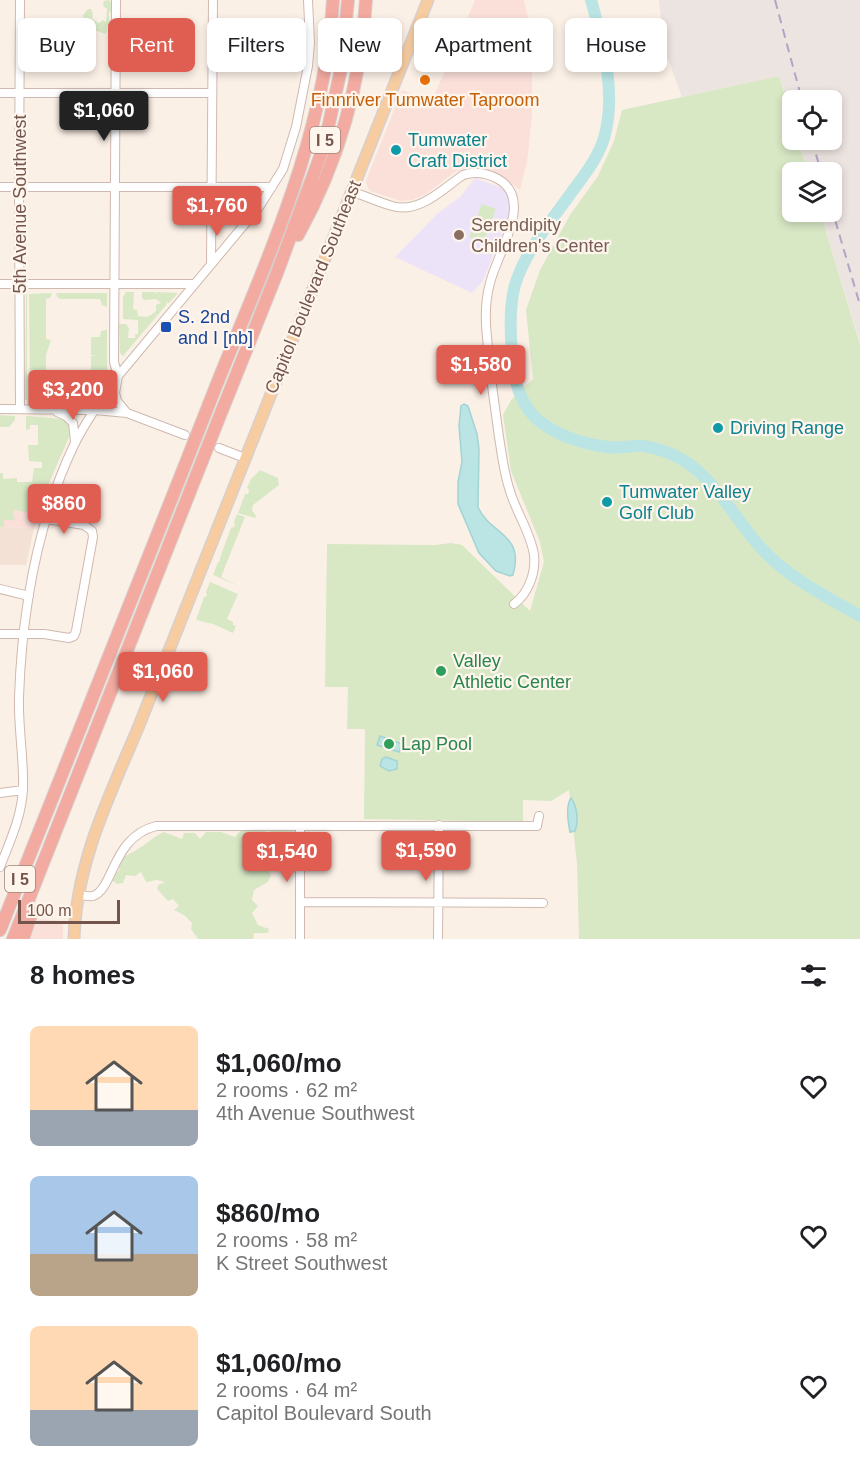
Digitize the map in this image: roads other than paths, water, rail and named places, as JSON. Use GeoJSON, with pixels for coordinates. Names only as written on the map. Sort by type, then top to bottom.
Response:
{"type":"FeatureCollection","features":[{"type":"Feature","properties":{"kind":"highway","name":"I 5"},"geometry":{"type":"LineString","coordinates":[[0,930],[292,194],[308,147],[324,78],[333,0]]}},
{"type":"Feature","properties":{"kind":"highway","name":"I 5"},"geometry":{"type":"LineString","coordinates":[[13,939],[315,173],[331,120],[341,69],[348,0]]}},
{"type":"Feature","properties":{"kind":"highway"},"geometry":{"type":"LineString","coordinates":[[277,273],[307,219],[337,144],[357,76],[366,0]]}},
{"type":"Feature","properties":{"kind":"highway"},"geometry":{"type":"LineString","coordinates":[[0,910],[41,828]]}},
{"type":"Feature","properties":{"kind":"highway"},"geometry":{"type":"LineString","coordinates":[[23,939],[50,857],[55,833]]}},
{"type":"Feature","properties":{"kind":"main road","name":"Capitol Boulevard Southeast"},"geometry":{"type":"LineString","coordinates":[[74,939],[79,895],[88,852],[99,821],[428,0]]}},
{"type":"Feature","properties":{"kind":"street","name":"5th Avenue Southwest"},"geometry":{"type":"LineString","coordinates":[[20,0],[20,409]]}},
{"type":"Feature","properties":{"kind":"street"},"geometry":{"type":"LineString","coordinates":[[116,0],[114,362],[118,376],[115,393],[117,401],[127,413]]}},
{"type":"Feature","properties":{"kind":"street"},"geometry":{"type":"LineString","coordinates":[[211,264],[213,0]]}},
{"type":"Feature","properties":{"kind":"street"},"geometry":{"type":"LineString","coordinates":[[0,867],[18,821],[23,790],[19,705],[29,596],[46,519],[60,476],[95,410],[118,376],[259,207],[283,169],[297,127],[309,55],[308,0]]}},
{"type":"Feature","properties":{"kind":"street"},"geometry":{"type":"LineString","coordinates":[[0,93],[212,93]]}},
{"type":"Feature","properties":{"kind":"street"},"geometry":{"type":"LineString","coordinates":[[351,191],[391,206],[403,208],[420,205],[463,175],[471,172],[488,174],[503,182],[510,189],[514,200],[514,217],[490,280],[486,324],[506,475],[513,501],[534,555],[534,568],[529,586],[514,604]]}},
{"type":"Feature","properties":{"kind":"street"},"geometry":{"type":"LineString","coordinates":[[0,187],[272,187]]}},
{"type":"Feature","properties":{"kind":"street"},"geometry":{"type":"LineString","coordinates":[[0,284],[194,284]]}},
{"type":"Feature","properties":{"kind":"street"},"geometry":{"type":"LineString","coordinates":[[0,409],[95,410],[127,413],[185,435]]}},
{"type":"Feature","properties":{"kind":"street"},"geometry":{"type":"LineString","coordinates":[[52,410],[66,416],[73,423],[75,445]]}},
{"type":"Feature","properties":{"kind":"street"},"geometry":{"type":"LineString","coordinates":[[219,448],[244,458]]}},
{"type":"Feature","properties":{"kind":"street"},"geometry":{"type":"LineString","coordinates":[[0,634],[44,634],[69,638],[74,636],[93,537],[92,531],[84,525],[46,519]]}},
{"type":"Feature","properties":{"kind":"street"},"geometry":{"type":"LineString","coordinates":[[0,589],[29,596]]}},
{"type":"Feature","properties":{"kind":"street"},"geometry":{"type":"LineString","coordinates":[[0,793],[23,790]]}},
{"type":"Feature","properties":{"kind":"street"},"geometry":{"type":"LineString","coordinates":[[79,895],[91,896],[99,892],[125,845],[147,828],[164,826],[537,826],[539,816]]}},
{"type":"Feature","properties":{"kind":"street"},"geometry":{"type":"LineString","coordinates":[[438,939],[439,825]]}},
{"type":"Feature","properties":{"kind":"street"},"geometry":{"type":"LineString","coordinates":[[300,826],[300,939]]}},
{"type":"Feature","properties":{"kind":"street"},"geometry":{"type":"LineString","coordinates":[[300,902],[543,903]]}},
{"type":"Feature","properties":{"kind":"water"},"geometry":{"type":"Polygon","coordinates":[[[464,404],[468,406],[477,434],[478,507],[490,524],[510,542],[515,561],[513,575],[510,576],[496,571],[479,553],[458,504],[458,482],[462,462],[459,426],[461,406],[464,404]]]}},
{"type":"Feature","properties":{"kind":"water","name":"Lap Pool"},"geometry":{"type":"Polygon","coordinates":[[[380,736],[402,744],[399,752],[377,745],[380,736]]]}},
{"type":"Feature","properties":{"kind":"water"},"geometry":{"type":"Polygon","coordinates":[[[386,757],[397,761],[397,769],[389,771],[380,766],[382,759],[386,757]]]}},
{"type":"Feature","properties":{"kind":"water"},"geometry":{"type":"Polygon","coordinates":[[[571,798],[575,805],[577,819],[575,831],[570,832],[568,810],[571,798]]]}},
{"type":"Feature","properties":{"kind":"waterway"},"geometry":{"type":"LineString","coordinates":[[591,0],[607,69],[608,121],[602,145],[595,158],[533,247],[515,285],[511,310],[511,335],[514,370],[521,397],[525,405],[544,425],[570,438],[607,447],[649,447],[667,452],[689,464],[720,494],[773,560],[809,586],[860,616]]}},
{"type":"Feature","properties":{"kind":"railway"},"geometry":{"type":"LineString","coordinates":[[775,0],[799,90]]}},
{"type":"Feature","properties":{"kind":"railway"},"geometry":{"type":"LineString","coordinates":[[815,150],[818,162]]}},
{"type":"Feature","properties":{"kind":"railway"},"geometry":{"type":"LineString","coordinates":[[836,222],[860,305]]}},
{"type":"Feature","properties":{"kind":"place","name":"Finnriver Tumwater Taproom"},"geometry":{"type":"Point","coordinates":[425,80]}},
{"type":"Feature","properties":{"kind":"place","name":"Tumwater Craft District"},"geometry":{"type":"Point","coordinates":[396,150]}},
{"type":"Feature","properties":{"kind":"place","name":"Serendipity Children's Center"},"geometry":{"type":"Point","coordinates":[459,235]}},
{"type":"Feature","properties":{"kind":"place","name":"S. 2nd and I [nb]"},"geometry":{"type":"Point","coordinates":[166,327]}},
{"type":"Feature","properties":{"kind":"place","name":"Driving Range"},"geometry":{"type":"Point","coordinates":[718,428]}},
{"type":"Feature","properties":{"kind":"place","name":"Tumwater Valley Golf Club"},"geometry":{"type":"Point","coordinates":[607,502]}},
{"type":"Feature","properties":{"kind":"place","name":"Valley Athletic Center"},"geometry":{"type":"Point","coordinates":[441,671]}},
{"type":"Feature","properties":{"kind":"place","name":"Lap Pool"},"geometry":{"type":"Point","coordinates":[389,744]}}]}
